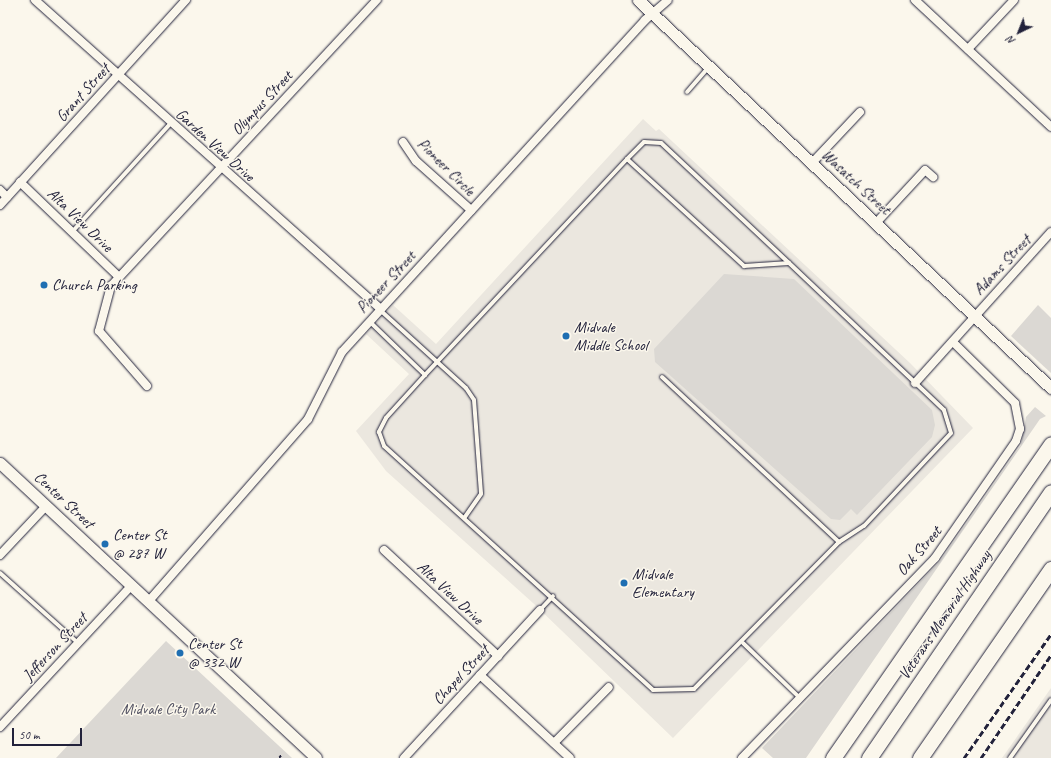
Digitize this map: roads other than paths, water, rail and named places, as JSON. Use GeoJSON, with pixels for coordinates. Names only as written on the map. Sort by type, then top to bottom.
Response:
{"type":"FeatureCollection","features":[{"type":"Feature","properties":{"kind":"highway"},"geometry":{"type":"LineString","coordinates":[[833,758],[1051,444]]}},
{"type":"Feature","properties":{"kind":"highway","name":"Veterans Memorial Highway"},"geometry":{"type":"LineString","coordinates":[[869,758],[1051,492]]}},
{"type":"Feature","properties":{"kind":"highway"},"geometry":{"type":"LineString","coordinates":[[920,758],[1051,568]]}},
{"type":"Feature","properties":{"kind":"street","name":"Garden View Drive"},"geometry":{"type":"LineString","coordinates":[[34,0],[220,169],[380,309]]}},
{"type":"Feature","properties":{"kind":"street","name":"Grant Street"},"geometry":{"type":"LineString","coordinates":[[0,205],[186,0]]}},
{"type":"Feature","properties":{"kind":"street","name":"Olympus Street"},"geometry":{"type":"LineString","coordinates":[[147,386],[99,331],[108,293],[119,277],[377,0]]}},
{"type":"Feature","properties":{"kind":"street","name":"Wasatch Street"},"geometry":{"type":"LineString","coordinates":[[638,0],[1051,388]]}},
{"type":"Feature","properties":{"kind":"street","name":"Pioneer Street"},"geometry":{"type":"LineString","coordinates":[[148,602],[293,438],[320,399],[342,352],[471,210],[653,14],[668,0]]}},
{"type":"Feature","properties":{"kind":"street"},"geometry":{"type":"LineString","coordinates":[[915,0],[1051,127]]}},
{"type":"Feature","properties":{"kind":"street"},"geometry":{"type":"LineString","coordinates":[[968,49],[1014,0]]}},
{"type":"Feature","properties":{"kind":"street"},"geometry":{"type":"LineString","coordinates":[[812,164],[860,112]]}},
{"type":"Feature","properties":{"kind":"street","name":"Pioneer Circle"},"geometry":{"type":"LineString","coordinates":[[403,142],[416,161],[471,210]]}},
{"type":"Feature","properties":{"kind":"street"},"geometry":{"type":"LineString","coordinates":[[876,223],[925,170],[933,177]]}},
{"type":"Feature","properties":{"kind":"street","name":"Alta View Drive"},"geometry":{"type":"LineString","coordinates":[[20,182],[119,277]]}},
{"type":"Feature","properties":{"kind":"street"},"geometry":{"type":"LineString","coordinates":[[0,190],[7,196]]}},
{"type":"Feature","properties":{"kind":"street","name":"Adams Street"},"geometry":{"type":"LineString","coordinates":[[976,316],[1051,232]]}},
{"type":"Feature","properties":{"kind":"street"},"geometry":{"type":"LineString","coordinates":[[915,384],[976,316]]}},
{"type":"Feature","properties":{"kind":"street","name":"Oak Street"},"geometry":{"type":"LineString","coordinates":[[742,758],[935,558],[1016,441],[1020,429],[1014,403],[954,342]]}},
{"type":"Feature","properties":{"kind":"street","name":"Center Street"},"geometry":{"type":"LineString","coordinates":[[0,463],[316,758]]}},
{"type":"Feature","properties":{"kind":"street"},"geometry":{"type":"LineString","coordinates":[[0,555],[46,506]]}},
{"type":"Feature","properties":{"kind":"street","name":"Alta View Drive"},"geometry":{"type":"LineString","coordinates":[[384,550],[498,656]]}},
{"type":"Feature","properties":{"kind":"street","name":"Jefferson Street"},"geometry":{"type":"LineString","coordinates":[[0,727],[131,586]]}},
{"type":"Feature","properties":{"kind":"street","name":"Chapel Street"},"geometry":{"type":"LineString","coordinates":[[404,758],[540,610]]}},
{"type":"Feature","properties":{"kind":"street"},"geometry":{"type":"LineString","coordinates":[[480,675],[570,758]]}},
{"type":"Feature","properties":{"kind":"street"},"geometry":{"type":"LineString","coordinates":[[554,743],[609,687]]}},
{"type":"Feature","properties":{"kind":"lane"},"geometry":{"type":"LineString","coordinates":[[687,92],[710,67]]}},
{"type":"Feature","properties":{"kind":"lane"},"geometry":{"type":"LineString","coordinates":[[72,232],[170,124]]}},
{"type":"Feature","properties":{"kind":"lane"},"geometry":{"type":"LineString","coordinates":[[644,142],[661,143],[789,263],[944,410],[951,433],[864,526],[839,542],[742,644],[732,648],[694,689],[653,690],[553,596],[464,518],[380,439],[379,432],[386,418],[425,375],[644,142]]}},
{"type":"Feature","properties":{"kind":"lane"},"geometry":{"type":"LineString","coordinates":[[627,159],[744,266],[789,263]]}},
{"type":"Feature","properties":{"kind":"lane"},"geometry":{"type":"LineString","coordinates":[[380,309],[437,362],[474,400],[480,498],[464,518]]}},
{"type":"Feature","properties":{"kind":"lane"},"geometry":{"type":"LineString","coordinates":[[369,321],[425,375]]}},
{"type":"Feature","properties":{"kind":"lane"},"geometry":{"type":"LineString","coordinates":[[662,377],[839,542]]}},
{"type":"Feature","properties":{"kind":"lane"},"geometry":{"type":"LineString","coordinates":[[0,572],[78,643]]}},
{"type":"Feature","properties":{"kind":"lane"},"geometry":{"type":"LineString","coordinates":[[540,610],[553,596]]}},
{"type":"Feature","properties":{"kind":"lane"},"geometry":{"type":"LineString","coordinates":[[742,644],[801,698]]}},
{"type":"Feature","properties":{"kind":"lane"},"geometry":{"type":"LineString","coordinates":[[1010,758],[1051,700]]}},
{"type":"Feature","properties":{"kind":"railway"},"geometry":{"type":"LineString","coordinates":[[964,758],[1051,634]]}},
{"type":"Feature","properties":{"kind":"railway"},"geometry":{"type":"LineString","coordinates":[[981,758],[1051,655]]}},
{"type":"Feature","properties":{"kind":"place","name":"Church Parking"},"geometry":{"type":"Point","coordinates":[44,285]}},
{"type":"Feature","properties":{"kind":"place","name":"Midvale Middle School"},"geometry":{"type":"Point","coordinates":[566,336]}},
{"type":"Feature","properties":{"kind":"place","name":"Center St @ 287 W"},"geometry":{"type":"Point","coordinates":[105,544]}},
{"type":"Feature","properties":{"kind":"place","name":"Midvale Elementary"},"geometry":{"type":"Point","coordinates":[624,583]}},
{"type":"Feature","properties":{"kind":"place","name":"Center St @ 332 W"},"geometry":{"type":"Point","coordinates":[180,653]}},
{"type":"Feature","properties":{"kind":"park label","name":"Midvale City Park"},"geometry":{"type":"Point","coordinates":[168,709]}}]}
